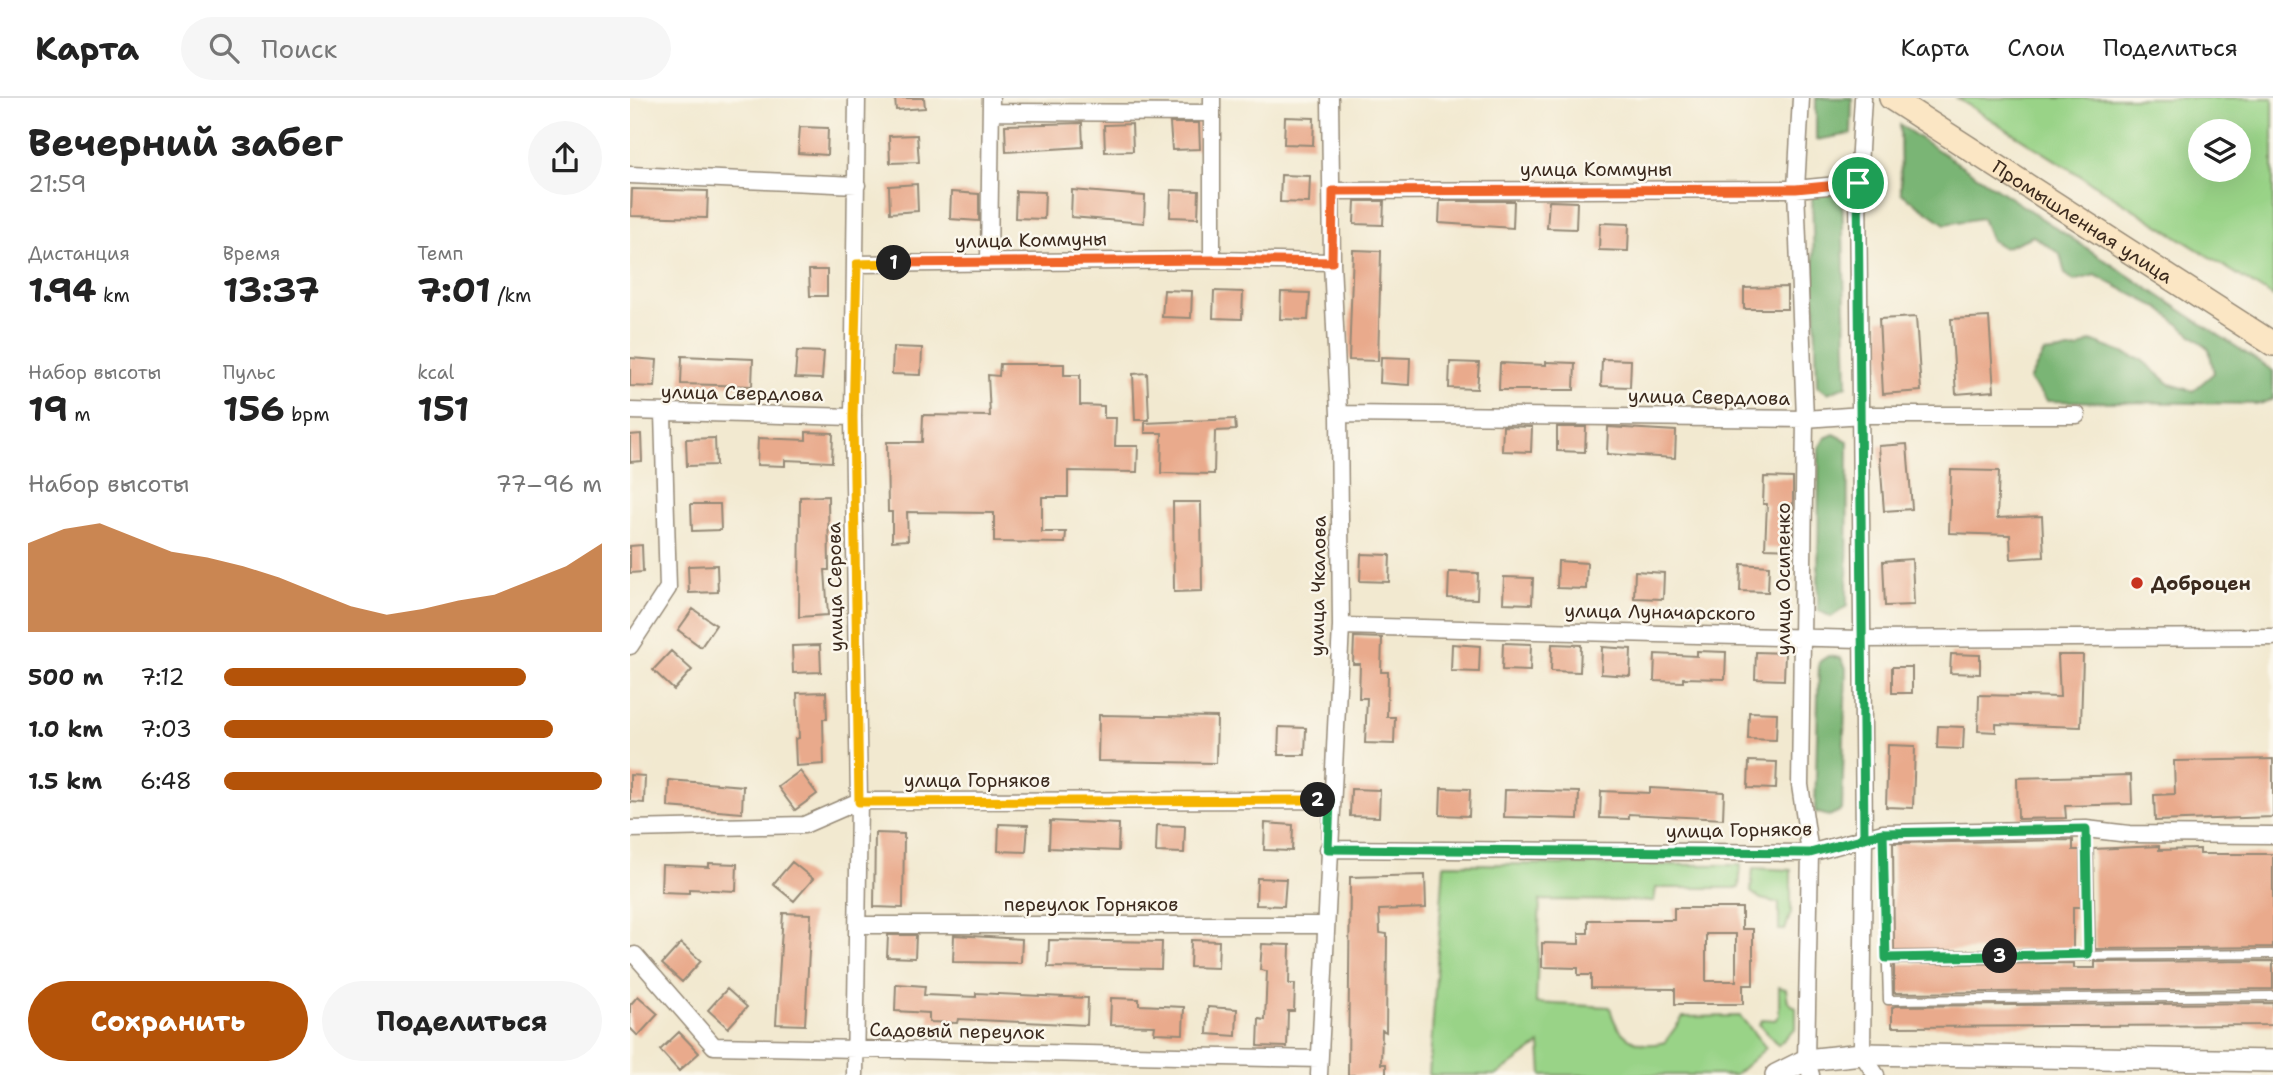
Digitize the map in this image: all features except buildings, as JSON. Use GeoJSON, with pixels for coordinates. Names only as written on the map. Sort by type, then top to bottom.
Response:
{"type":"FeatureCollection","features":[{"type":"Feature","properties":{"kind":"main road","name":"Промышленная улица"},"geometry":{"type":"LineString","coordinates":[[1891,98],[2273,344]]}},
{"type":"Feature","properties":{"kind":"street","name":"улица Серова"},"geometry":{"type":"LineString","coordinates":[[855,1075],[859,802],[853,417],[857,98]]}},
{"type":"Feature","properties":{"kind":"street","name":"улица Чкалова"},"geometry":{"type":"LineString","coordinates":[[1319,1067],[1330,800],[1341,626],[1339,414],[1332,262],[1330,98]]}},
{"type":"Feature","properties":{"kind":"street","name":"улица Осипенко"},"geometry":{"type":"LineString","coordinates":[[1801,98],[1796,189],[1805,419],[1800,785],[1810,853],[1809,1067]]}},
{"type":"Feature","properties":{"kind":"street"},"geometry":{"type":"LineString","coordinates":[[1863,98],[1858,183],[1864,837],[1862,1054],[1876,1075]]}},
{"type":"Feature","properties":{"kind":"street"},"geometry":{"type":"LineString","coordinates":[[989,261],[991,105],[1212,106],[1212,260]]}},
{"type":"Feature","properties":{"kind":"street"},"geometry":{"type":"LineString","coordinates":[[630,175],[857,185]]}},
{"type":"Feature","properties":{"kind":"street","name":"улица Коммуны"},"geometry":{"type":"LineString","coordinates":[[1333,191],[1796,189],[1858,183]]}},
{"type":"Feature","properties":{"kind":"street","name":"улица Коммуны"},"geometry":{"type":"LineString","coordinates":[[857,264],[1212,260],[1332,262]]}},
{"type":"Feature","properties":{"kind":"street","name":"улица Свердлова"},"geometry":{"type":"LineString","coordinates":[[630,411],[853,417]]}},
{"type":"Feature","properties":{"kind":"street"},"geometry":{"type":"LineString","coordinates":[[630,646],[668,588],[663,413]]}},
{"type":"Feature","properties":{"kind":"street","name":"улица Свердлова"},"geometry":{"type":"LineString","coordinates":[[1339,414],[1805,419],[1862,415],[2077,415]]}},
{"type":"Feature","properties":{"kind":"street","name":"улица Луначарского"},"geometry":{"type":"LineString","coordinates":[[1341,626],[1861,639],[2273,637]]}},
{"type":"Feature","properties":{"kind":"street","name":"улица Горняков"},"geometry":{"type":"LineString","coordinates":[[630,829],[804,825],[859,802],[1330,800]]}},
{"type":"Feature","properties":{"kind":"street","name":"улица Горняков"},"geometry":{"type":"LineString","coordinates":[[1328,849],[1810,853],[1883,833],[2086,829],[2129,834],[2273,835]]}},
{"type":"Feature","properties":{"kind":"street","name":"переулок Горняков"},"geometry":{"type":"LineString","coordinates":[[858,925],[1325,925]]}},
{"type":"Feature","properties":{"kind":"street","name":"Садовый переулок"},"geometry":{"type":"LineString","coordinates":[[635,955],[713,1046],[1319,1067]]}},
{"type":"Feature","properties":{"kind":"street"},"geometry":{"type":"LineString","coordinates":[[1776,1075],[1862,1054],[2273,1061]]}},
{"type":"Feature","properties":{"kind":"lane"},"geometry":{"type":"LineString","coordinates":[[2086,829],[2088,954]]}},
{"type":"Feature","properties":{"kind":"lane"},"geometry":{"type":"LineString","coordinates":[[1883,833],[1888,1000],[2273,996]]}},
{"type":"Feature","properties":{"kind":"lane"},"geometry":{"type":"LineString","coordinates":[[1886,958],[2273,954]]}},
{"type":"Feature","properties":{"kind":"green space"},"geometry":{"type":"Polygon","coordinates":[[[1816,98],[1852,98],[1851,134],[1816,140],[1816,98]]]}},
{"type":"Feature","properties":{"kind":"green space"},"geometry":{"type":"Polygon","coordinates":[[[1957,98],[2273,98],[2273,297],[1957,98]]]}},
{"type":"Feature","properties":{"kind":"green space"},"geometry":{"type":"Polygon","coordinates":[[[1900,125],[2273,371],[2273,399],[2260,404],[2047,401],[2029,380],[2044,353],[2078,349],[2091,341],[2142,360],[2170,384],[2193,391],[2214,373],[2209,349],[2159,308],[2095,275],[2074,281],[2065,274],[2060,254],[2033,236],[2004,248],[1991,240],[1982,218],[1945,224],[1901,193],[1900,125]]]}},
{"type":"Feature","properties":{"kind":"green space"},"geometry":{"type":"Polygon","coordinates":[[[1842,191],[1847,385],[1828,393],[1817,386],[1812,193],[1842,191]]]}},
{"type":"Feature","properties":{"kind":"green space"},"geometry":{"type":"Polygon","coordinates":[[[1834,434],[1848,441],[1847,606],[1831,617],[1818,610],[1819,448],[1825,438],[1834,434]]]}},
{"type":"Feature","properties":{"kind":"green space"},"geometry":{"type":"Polygon","coordinates":[[[1828,656],[1841,658],[1846,668],[1842,810],[1829,816],[1815,812],[1819,662],[1828,656]]]}},
{"type":"Feature","properties":{"kind":"green space"},"geometry":{"type":"Polygon","coordinates":[[[1444,864],[1741,865],[1739,888],[1656,888],[1654,901],[1540,900],[1536,1003],[1610,1007],[1617,1026],[1623,1033],[1645,1044],[1665,1042],[1683,1017],[1740,1016],[1766,1048],[1735,1075],[1542,1075],[1540,1044],[1497,1075],[1429,1075],[1444,864]]]}},
{"type":"Feature","properties":{"kind":"green space"},"geometry":{"type":"Polygon","coordinates":[[[1753,868],[1791,870],[1791,912],[1785,930],[1779,930],[1779,903],[1761,899],[1751,892],[1753,868]]]}},
{"type":"Feature","properties":{"kind":"green space"},"geometry":{"type":"Polygon","coordinates":[[[1779,987],[1786,989],[1788,1002],[1796,1008],[1796,1028],[1778,1045],[1759,1024],[1763,1019],[1775,1020],[1779,1015],[1779,987]]]}},
{"type":"Feature","properties":{"kind":"place","name":"Доброцен"},"geometry":{"type":"Point","coordinates":[2137,583]}},
{"type":"Feature","properties":{"kind":"route"},"geometry":{"type":"LineString","coordinates":[[1858,183],[1796,189],[1333,191],[1332,262],[1212,260],[857,264],[853,417],[859,802],[1330,800],[1328,849],[1810,853],[1883,833],[2086,829],[2088,954],[1886,958],[1883,833],[1864,837],[1858,183]]}}]}
